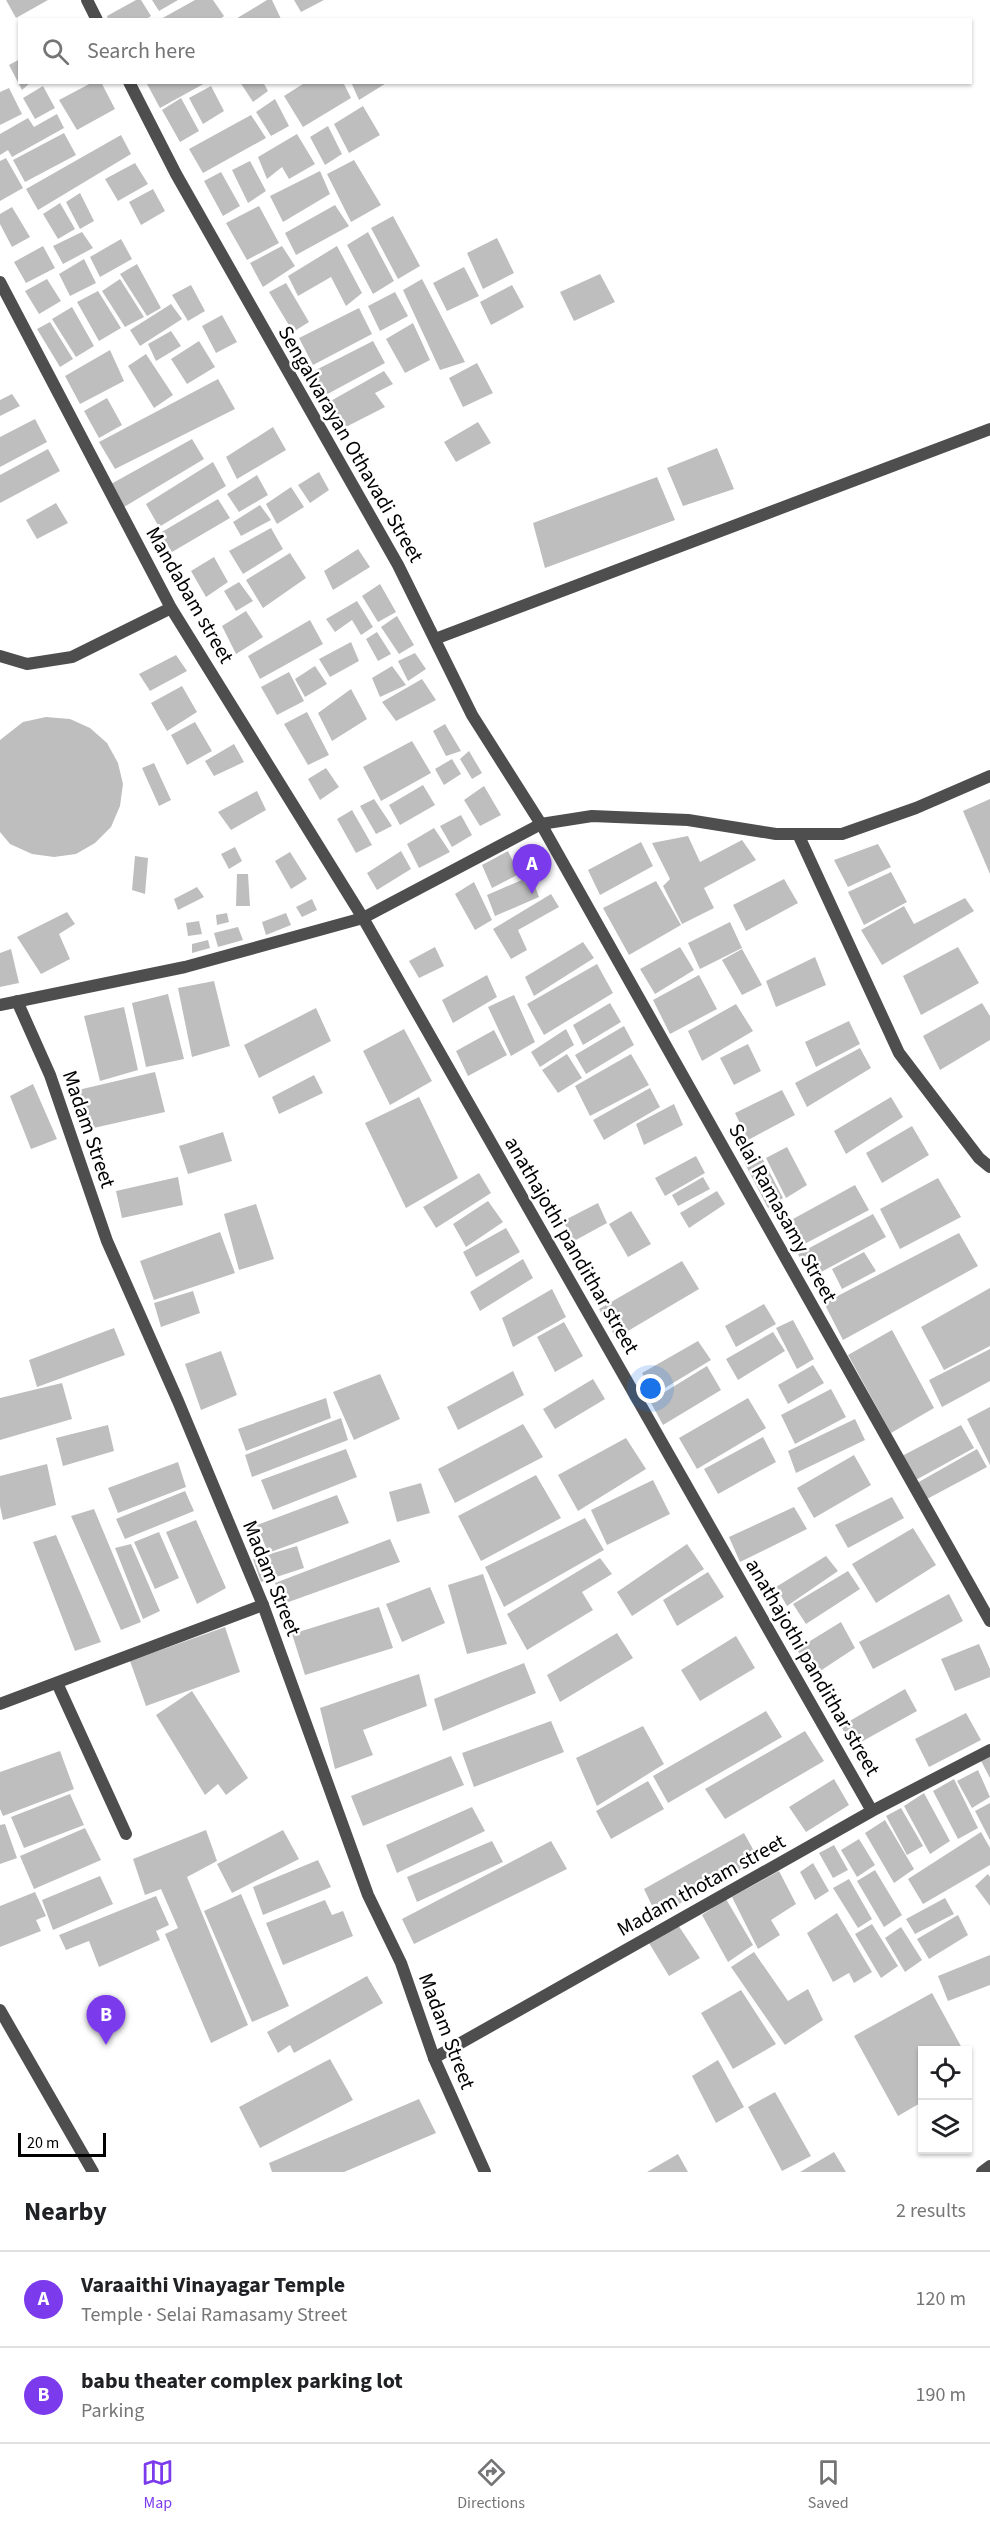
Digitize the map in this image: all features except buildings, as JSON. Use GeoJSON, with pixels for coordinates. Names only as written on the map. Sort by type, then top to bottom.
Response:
{"type":"FeatureCollection","features":[{"type":"Feature","properties":{"kind":"street"},"geometry":{"type":"LineString","coordinates":[[87,0],[96,18]]}},
{"type":"Feature","properties":{"kind":"street","name":"Sengalvarayan Othavadi Street"},"geometry":{"type":"LineString","coordinates":[[130,84],[176,174],[398,565],[472,715],[541,824]]}},
{"type":"Feature","properties":{"kind":"street","name":"Mandabam street"},"geometry":{"type":"LineString","coordinates":[[0,282],[171,608],[363,918]]}},
{"type":"Feature","properties":{"kind":"street"},"geometry":{"type":"LineString","coordinates":[[435,639],[990,429]]}},
{"type":"Feature","properties":{"kind":"street"},"geometry":{"type":"LineString","coordinates":[[0,656],[27,664],[72,657],[171,608]]}},
{"type":"Feature","properties":{"kind":"street"},"geometry":{"type":"LineString","coordinates":[[0,1005],[185,967],[363,918],[541,824],[592,816],[688,820],[776,834],[842,834],[916,808],[990,776]]}},
{"type":"Feature","properties":{"kind":"street","name":"Selai Ramasamy Street"},"geometry":{"type":"LineString","coordinates":[[541,824],[990,1621]]}},
{"type":"Feature","properties":{"kind":"street"},"geometry":{"type":"LineString","coordinates":[[798,834],[899,1053],[980,1158],[990,1167]]}},
{"type":"Feature","properties":{"kind":"street","name":"anathajothi pandithar street"},"geometry":{"type":"LineString","coordinates":[[363,918],[872,1810]]}},
{"type":"Feature","properties":{"kind":"street","name":"Madam Street"},"geometry":{"type":"LineString","coordinates":[[17,1001],[50,1074],[107,1241],[263,1605],[368,1895],[401,1963],[434,2058],[485,2172]]}},
{"type":"Feature","properties":{"kind":"street"},"geometry":{"type":"LineString","coordinates":[[0,1704],[263,1605]]}},
{"type":"Feature","properties":{"kind":"street"},"geometry":{"type":"LineString","coordinates":[[57,1683],[126,1834]]}},
{"type":"Feature","properties":{"kind":"street","name":"Madam thotam street"},"geometry":{"type":"LineString","coordinates":[[434,2058],[872,1810],[990,1750]]}},
{"type":"Feature","properties":{"kind":"street"},"geometry":{"type":"LineString","coordinates":[[0,2010],[93,2172]]}},
{"type":"Feature","properties":{"kind":"street"},"geometry":{"type":"LineString","coordinates":[[982,2172],[990,2166]]}},
{"type":"Feature","properties":{"kind":"place","name":"Varaaithi Vinayagar Temple"},"geometry":{"type":"Point","coordinates":[532,894]}},
{"type":"Feature","properties":{"kind":"place","name":"babu theater complex parking lot"},"geometry":{"type":"Point","coordinates":[106,2045]}}]}
